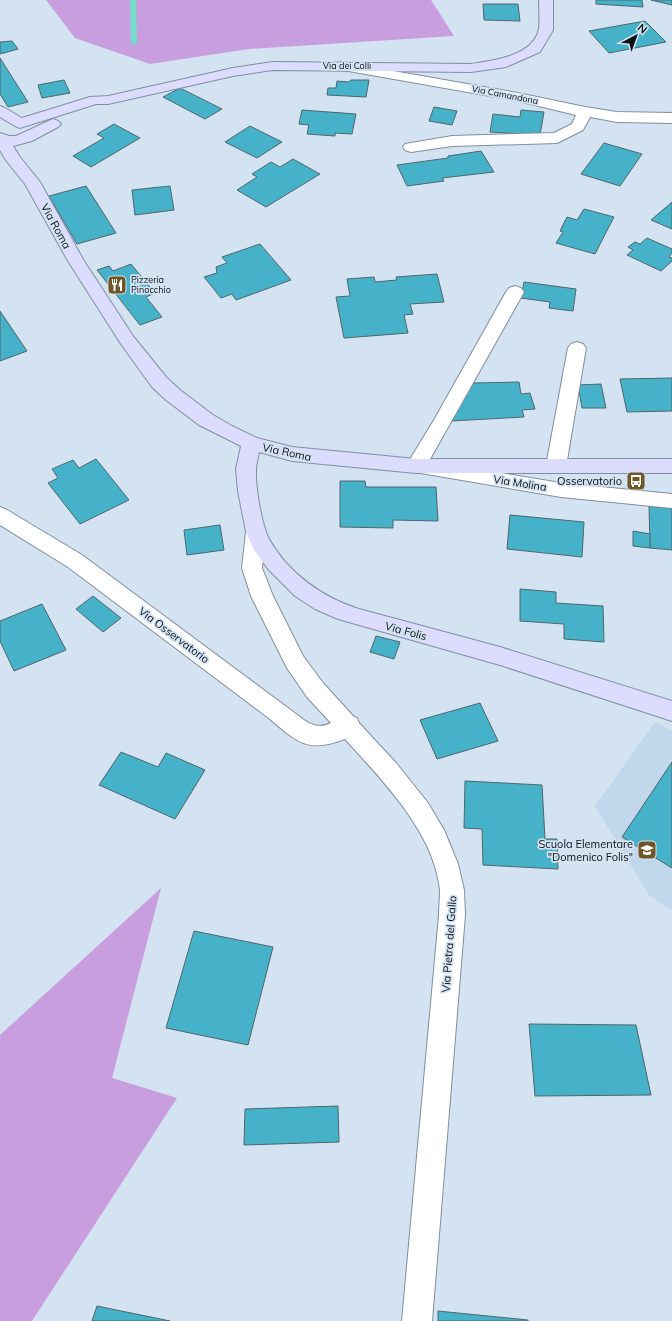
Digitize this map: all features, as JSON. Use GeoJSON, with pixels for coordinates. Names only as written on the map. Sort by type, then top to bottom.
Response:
{"type":"FeatureCollection","features":[{"type":"Feature","properties":{"kind":"street","name":"Via dei Colli"},"geometry":{"type":"LineString","coordinates":[[1,136],[16,141],[24,130],[43,128],[101,106],[108,100],[148,90],[273,66],[339,65],[470,68],[506,63],[535,49],[546,30],[546,0]]}},
{"type":"Feature","properties":{"kind":"street","name":"Via Camandona"},"geometry":{"type":"LineString","coordinates":[[339,65],[518,97],[585,112],[617,117],[672,118]]}},
{"type":"Feature","properties":{"kind":"street"},"geometry":{"type":"LineString","coordinates":[[0,111],[24,130]]}},
{"type":"Feature","properties":{"kind":"street"},"geometry":{"type":"LineString","coordinates":[[411,147],[452,142],[557,138],[578,127],[585,112]]}},
{"type":"Feature","properties":{"kind":"street","name":"Via Roma"},"geometry":{"type":"LineString","coordinates":[[24,130],[26,157],[32,182]]}},
{"type":"Feature","properties":{"kind":"street","name":"Via Roma"},"geometry":{"type":"LineString","coordinates":[[1,136],[13,159],[32,182],[76,262],[126,340],[159,382],[173,395],[206,420],[225,431],[251,443],[281,452],[313,458],[416,466],[672,466]]}},
{"type":"Feature","properties":{"kind":"street"},"geometry":{"type":"LineString","coordinates":[[416,466],[442,423],[514,292]]}},
{"type":"Feature","properties":{"kind":"street"},"geometry":{"type":"LineString","coordinates":[[556,466],[577,348]]}},
{"type":"Feature","properties":{"kind":"street","name":"Via Folis"},"geometry":{"type":"LineString","coordinates":[[251,443],[246,477],[256,532],[267,553],[295,585],[314,600],[340,612],[358,618],[500,656],[672,711]]}},
{"type":"Feature","properties":{"kind":"street","name":"Via Molina"},"geometry":{"type":"LineString","coordinates":[[416,466],[561,490],[672,501]]}},
{"type":"Feature","properties":{"kind":"street","name":"Via Osservatorio"},"geometry":{"type":"LineString","coordinates":[[0,515],[75,561],[305,733],[310,736],[323,738],[337,733],[349,725]]}},
{"type":"Feature","properties":{"kind":"street","name":"Via Pietra del Gallo"},"geometry":{"type":"LineString","coordinates":[[256,532],[252,568],[262,596],[295,662],[315,690],[349,725],[388,770],[420,811],[436,838],[446,864],[452,890],[452,915],[417,1321]]}},
{"type":"Feature","properties":{"kind":"shaded area"},"geometry":{"type":"Polygon","coordinates":[[[46,0],[431,0],[454,36],[249,49],[150,64],[75,38],[46,0]]]}},
{"type":"Feature","properties":{"kind":"shaded area","name":"Scuola Elementare \"Domenico Folis\""},"geometry":{"type":"Polygon","coordinates":[[[655,722],[672,731],[672,911],[649,895],[595,806],[655,722]]]}},
{"type":"Feature","properties":{"kind":"shaded area"},"geometry":{"type":"Polygon","coordinates":[[[161,888],[112,1078],[177,1098],[32,1321],[0,1321],[0,1035],[161,888]]]}},
{"type":"Feature","properties":{"kind":"building"},"geometry":{"type":"Polygon","coordinates":[[[596,0],[642,0],[643,7],[596,4],[596,0]]]}},
{"type":"Feature","properties":{"kind":"building"},"geometry":{"type":"Polygon","coordinates":[[[651,0],[672,0],[672,5],[651,0]]]}},
{"type":"Feature","properties":{"kind":"building"},"geometry":{"type":"Polygon","coordinates":[[[483,4],[518,4],[520,21],[484,20],[483,4]]]}},
{"type":"Feature","properties":{"kind":"building"},"geometry":{"type":"Polygon","coordinates":[[[645,21],[666,42],[609,53],[589,31],[645,21]]]}},
{"type":"Feature","properties":{"kind":"building"},"geometry":{"type":"Polygon","coordinates":[[[12,41],[18,49],[0,54],[0,42],[12,41]]]}},
{"type":"Feature","properties":{"kind":"building"},"geometry":{"type":"Polygon","coordinates":[[[0,58],[28,102],[8,107],[0,94],[0,58]]]}},
{"type":"Feature","properties":{"kind":"building"},"geometry":{"type":"Polygon","coordinates":[[[64,80],[70,93],[42,98],[38,85],[64,80]]]}},
{"type":"Feature","properties":{"kind":"building"},"geometry":{"type":"Polygon","coordinates":[[[351,80],[369,80],[366,97],[327,95],[328,88],[336,88],[337,81],[349,82],[351,80]]]}},
{"type":"Feature","properties":{"kind":"building"},"geometry":{"type":"Polygon","coordinates":[[[180,88],[222,109],[205,119],[163,97],[180,88]]]}},
{"type":"Feature","properties":{"kind":"building"},"geometry":{"type":"Polygon","coordinates":[[[434,107],[457,111],[452,125],[429,121],[434,107]]]}},
{"type":"Feature","properties":{"kind":"building"},"geometry":{"type":"Polygon","coordinates":[[[302,110],[356,114],[352,134],[335,133],[335,136],[307,134],[309,125],[299,124],[302,110]]]}},
{"type":"Feature","properties":{"kind":"building"},"geometry":{"type":"Polygon","coordinates":[[[521,110],[544,112],[540,135],[490,132],[493,114],[520,117],[521,110]]]}},
{"type":"Feature","properties":{"kind":"building"},"geometry":{"type":"Polygon","coordinates":[[[114,124],[140,138],[91,167],[73,156],[104,138],[97,134],[114,124]]]}},
{"type":"Feature","properties":{"kind":"building"},"geometry":{"type":"Polygon","coordinates":[[[250,126],[282,142],[257,158],[225,142],[250,126]]]}},
{"type":"Feature","properties":{"kind":"building"},"geometry":{"type":"Polygon","coordinates":[[[604,143],[642,154],[620,186],[581,174],[604,143]]]}},
{"type":"Feature","properties":{"kind":"building"},"geometry":{"type":"Polygon","coordinates":[[[481,151],[494,172],[442,178],[444,181],[407,186],[397,165],[448,158],[448,156],[481,151]]]}},
{"type":"Feature","properties":{"kind":"building"},"geometry":{"type":"Polygon","coordinates":[[[293,159],[320,174],[266,207],[237,190],[257,177],[252,174],[271,162],[280,167],[293,159]]]}},
{"type":"Feature","properties":{"kind":"building"},"geometry":{"type":"Polygon","coordinates":[[[86,186],[116,233],[77,244],[49,196],[86,186]]]}},
{"type":"Feature","properties":{"kind":"building"},"geometry":{"type":"Polygon","coordinates":[[[170,186],[174,210],[135,215],[132,190],[170,186]]]}},
{"type":"Feature","properties":{"kind":"building"},"geometry":{"type":"Polygon","coordinates":[[[672,202],[672,229],[651,220],[672,202]]]}},
{"type":"Feature","properties":{"kind":"building"},"geometry":{"type":"Polygon","coordinates":[[[584,209],[614,217],[595,254],[556,243],[563,232],[560,231],[567,217],[577,220],[584,209]]]}},
{"type":"Feature","properties":{"kind":"building"},"geometry":{"type":"Polygon","coordinates":[[[647,238],[672,249],[672,253],[669,257],[672,258],[672,261],[661,271],[627,255],[633,250],[628,247],[635,242],[640,244],[647,238]]]}},
{"type":"Feature","properties":{"kind":"building"},"geometry":{"type":"Polygon","coordinates":[[[260,244],[291,280],[236,300],[232,294],[221,298],[204,277],[217,273],[216,267],[227,263],[222,257],[260,244]]]}},
{"type":"Feature","properties":{"kind":"building"},"geometry":{"type":"Polygon","coordinates":[[[131,264],[155,293],[146,297],[162,317],[140,325],[97,270],[109,266],[113,271],[131,264]]]}},
{"type":"Feature","properties":{"kind":"building"},"geometry":{"type":"Polygon","coordinates":[[[437,274],[444,302],[410,304],[413,314],[404,315],[408,333],[344,338],[336,297],[350,296],[347,279],[374,277],[375,282],[397,280],[396,277],[437,274]]]}},
{"type":"Feature","properties":{"kind":"building"},"geometry":{"type":"Polygon","coordinates":[[[524,282],[576,289],[573,311],[549,308],[550,302],[521,298],[524,282]]]}},
{"type":"Feature","properties":{"kind":"building"},"geometry":{"type":"Polygon","coordinates":[[[0,311],[27,351],[0,361],[0,311]]]}},
{"type":"Feature","properties":{"kind":"building"},"geometry":{"type":"Polygon","coordinates":[[[672,378],[672,411],[627,412],[620,379],[672,378]]]}},
{"type":"Feature","properties":{"kind":"building"},"geometry":{"type":"Polygon","coordinates":[[[519,382],[521,394],[530,393],[535,409],[522,410],[524,417],[451,421],[473,383],[519,382]]]}},
{"type":"Feature","properties":{"kind":"building"},"geometry":{"type":"Polygon","coordinates":[[[601,384],[606,408],[582,408],[578,385],[601,384]]]}},
{"type":"Feature","properties":{"kind":"building"},"geometry":{"type":"Polygon","coordinates":[[[96,459],[129,500],[80,524],[48,483],[58,478],[52,469],[73,460],[79,468],[96,459]]]}},
{"type":"Feature","properties":{"kind":"building"},"geometry":{"type":"Polygon","coordinates":[[[340,481],[365,481],[366,487],[436,487],[438,521],[393,520],[393,528],[340,527],[340,481]]]}},
{"type":"Feature","properties":{"kind":"building"},"geometry":{"type":"Polygon","coordinates":[[[649,506],[672,508],[672,550],[650,548],[649,506]]]}},
{"type":"Feature","properties":{"kind":"building"},"geometry":{"type":"Polygon","coordinates":[[[510,515],[584,522],[582,557],[507,549],[510,515]]]}},
{"type":"Feature","properties":{"kind":"building"},"geometry":{"type":"Polygon","coordinates":[[[220,525],[224,550],[187,555],[184,530],[220,525]]]}},
{"type":"Feature","properties":{"kind":"building"},"geometry":{"type":"Polygon","coordinates":[[[633,531],[650,534],[650,548],[633,546],[633,531]]]}},
{"type":"Feature","properties":{"kind":"building"},"geometry":{"type":"Polygon","coordinates":[[[520,589],[556,592],[556,603],[603,606],[604,642],[564,639],[564,624],[520,621],[520,589]]]}},
{"type":"Feature","properties":{"kind":"building"},"geometry":{"type":"Polygon","coordinates":[[[93,596],[121,618],[103,632],[76,609],[93,596]]]}},
{"type":"Feature","properties":{"kind":"building"},"geometry":{"type":"Polygon","coordinates":[[[42,604],[66,650],[14,671],[0,641],[0,621],[42,604]]]}},
{"type":"Feature","properties":{"kind":"building"},"geometry":{"type":"Polygon","coordinates":[[[376,636],[400,642],[394,659],[370,652],[376,636]]]}},
{"type":"Feature","properties":{"kind":"building"},"geometry":{"type":"Polygon","coordinates":[[[480,703],[498,741],[437,759],[420,720],[480,703]]]}},
{"type":"Feature","properties":{"kind":"building"},"geometry":{"type":"Polygon","coordinates":[[[121,752],[158,767],[166,753],[205,770],[175,819],[99,785],[121,752]]]}},
{"type":"Feature","properties":{"kind":"building"},"geometry":{"type":"Polygon","coordinates":[[[672,762],[672,868],[622,837],[672,762]]]}},
{"type":"Feature","properties":{"kind":"building"},"geometry":{"type":"Polygon","coordinates":[[[465,781],[542,785],[545,839],[557,839],[558,869],[483,865],[482,829],[464,828],[465,781]]]}},
{"type":"Feature","properties":{"kind":"building"},"geometry":{"type":"Polygon","coordinates":[[[194,931],[273,947],[248,1045],[166,1028],[194,931]]]}},
{"type":"Feature","properties":{"kind":"building"},"geometry":{"type":"Polygon","coordinates":[[[529,1024],[636,1025],[651,1095],[535,1096],[529,1024]]]}},
{"type":"Feature","properties":{"kind":"building"},"geometry":{"type":"Polygon","coordinates":[[[338,1106],[339,1142],[244,1145],[245,1109],[338,1106]]]}},
{"type":"Feature","properties":{"kind":"building"},"geometry":{"type":"Polygon","coordinates":[[[97,1306],[170,1321],[92,1321],[97,1306]]]}},
{"type":"Feature","properties":{"kind":"building"},"geometry":{"type":"Polygon","coordinates":[[[438,1311],[528,1320],[528,1321],[438,1321],[438,1311]]]}},
{"type":"Feature","properties":{"kind":"waterway"},"geometry":{"type":"LineString","coordinates":[[133,0],[134,43]]}},
{"type":"Feature","properties":{"kind":"place","name":"Pizzeria Pinocchio"},"geometry":{"type":"Point","coordinates":[117,285]}},
{"type":"Feature","properties":{"kind":"place","name":"Osservatorio"},"geometry":{"type":"Point","coordinates":[636,481]}},
{"type":"Feature","properties":{"kind":"place","name":"Scuola Elementare \"Domenico Folis\""},"geometry":{"type":"Point","coordinates":[647,850]}}]}
